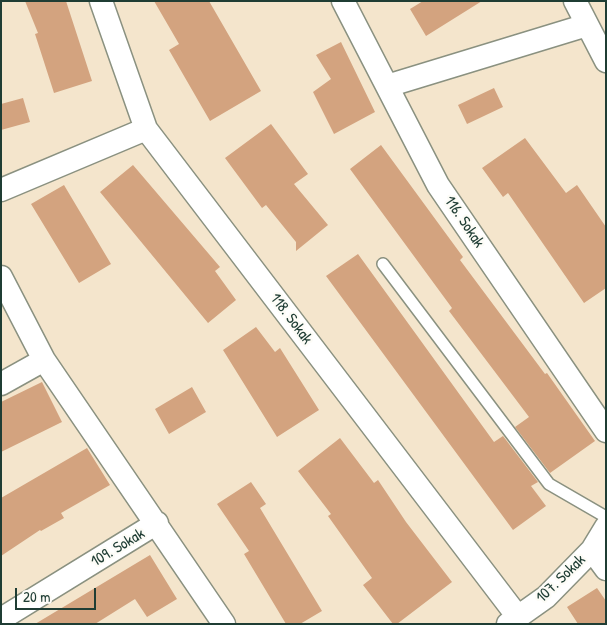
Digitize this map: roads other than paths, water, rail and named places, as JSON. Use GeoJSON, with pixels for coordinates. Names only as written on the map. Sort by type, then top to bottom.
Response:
{"type":"FeatureCollection","features":[{"type":"Feature","properties":{"kind":"street","name":"118. Sokak"},"geometry":{"type":"LineString","coordinates":[[101,1],[146,130],[513,620]]}},
{"type":"Feature","properties":{"kind":"street","name":"116. Sokak"},"geometry":{"type":"LineString","coordinates":[[343,1],[438,185],[606,431]]}},
{"type":"Feature","properties":{"kind":"street"},"geometry":{"type":"LineString","coordinates":[[575,1],[606,61]]}},
{"type":"Feature","properties":{"kind":"street"},"geometry":{"type":"LineString","coordinates":[[387,86],[588,25]]}},
{"type":"Feature","properties":{"kind":"street"},"geometry":{"type":"LineString","coordinates":[[1,190],[146,130]]}},
{"type":"Feature","properties":{"kind":"street"},"geometry":{"type":"LineString","coordinates":[[1,277],[44,360],[157,523],[224,624]]}},
{"type":"Feature","properties":{"kind":"street"},"geometry":{"type":"LineString","coordinates":[[1,384],[44,360]]}},
{"type":"Feature","properties":{"kind":"street","name":"109. Sokak"},"geometry":{"type":"LineString","coordinates":[[1,618],[157,523]]}},
{"type":"Feature","properties":{"kind":"street","name":"107. Sokak"},"geometry":{"type":"LineString","coordinates":[[513,620],[546,597],[592,550],[606,527]]}},
{"type":"Feature","properties":{"kind":"street"},"geometry":{"type":"LineString","coordinates":[[592,550],[606,569]]}},
{"type":"Feature","properties":{"kind":"lane"},"geometry":{"type":"LineString","coordinates":[[383,264],[548,484],[606,517]]}}]}
